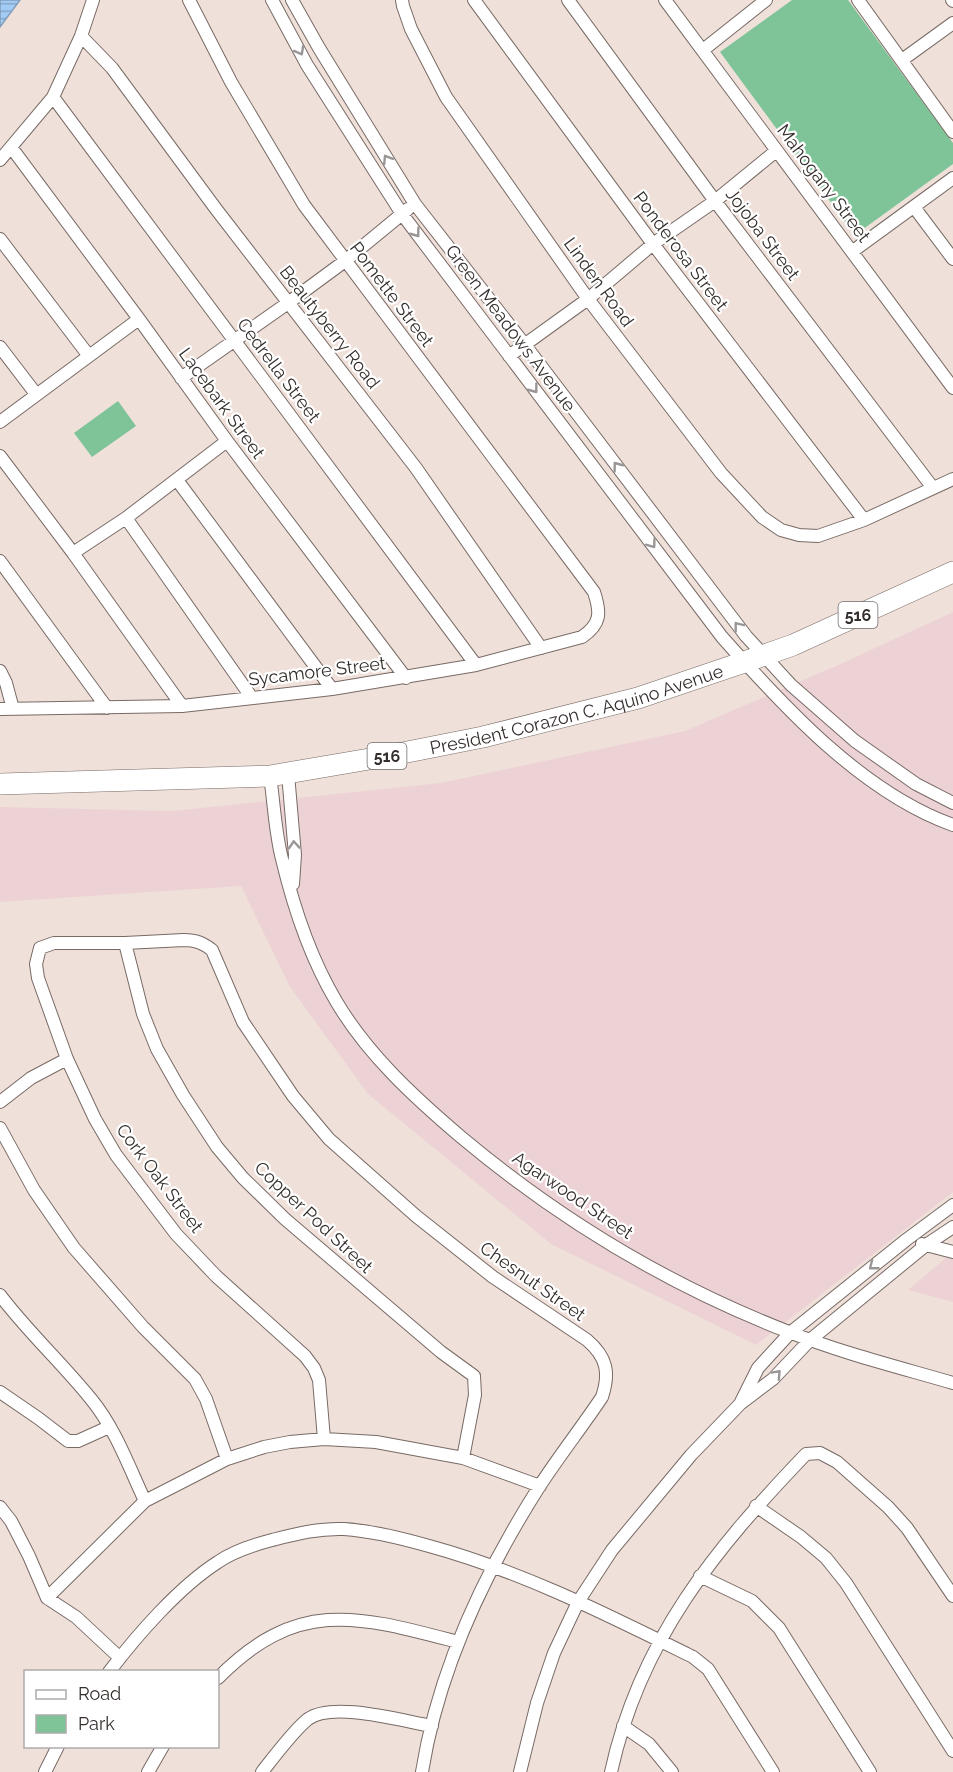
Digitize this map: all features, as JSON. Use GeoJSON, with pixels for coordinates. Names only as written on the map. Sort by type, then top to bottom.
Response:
{"type":"FeatureCollection","features":[{"type":"Feature","properties":{"kind":"highway","name":"President Corazon C. Aquino Avenue"},"geometry":{"type":"LineString","coordinates":[[0,784],[279,775],[483,737],[638,698],[793,645],[953,572]]}},
{"type":"Feature","properties":{"kind":"street"},"geometry":{"type":"LineString","coordinates":[[0,160],[53,98],[81,36],[93,0]]}},
{"type":"Feature","properties":{"kind":"street","name":"Pomette Street"},"geometry":{"type":"LineString","coordinates":[[189,0],[231,82],[304,205],[594,592]]}},
{"type":"Feature","properties":{"kind":"street","name":"Green Meadows Avenue"},"geometry":{"type":"LineString","coordinates":[[272,0],[307,64],[402,214],[699,607],[753,659]]}},
{"type":"Feature","properties":{"kind":"street","name":"Green Meadows Avenue"},"geometry":{"type":"LineString","coordinates":[[292,0],[415,204],[525,345],[753,659]]}},
{"type":"Feature","properties":{"kind":"street","name":"Linden Road"},"geometry":{"type":"LineString","coordinates":[[402,0],[411,29],[446,97],[588,299],[721,473],[755,509],[781,530],[799,535],[818,536],[864,520]]}},
{"type":"Feature","properties":{"kind":"street","name":"Ponderosa Street"},"geometry":{"type":"LineString","coordinates":[[474,0],[653,244],[864,520]]}},
{"type":"Feature","properties":{"kind":"street","name":"Jojoba Street"},"geometry":{"type":"LineString","coordinates":[[568,0],[715,201],[933,488]]}},
{"type":"Feature","properties":{"kind":"street","name":"Mahogany Street"},"geometry":{"type":"LineString","coordinates":[[665,0],[953,388]]}},
{"type":"Feature","properties":{"kind":"street"},"geometry":{"type":"LineString","coordinates":[[703,50],[766,0]]}},
{"type":"Feature","properties":{"kind":"street"},"geometry":{"type":"LineString","coordinates":[[858,0],[953,132]]}},
{"type":"Feature","properties":{"kind":"street"},"geometry":{"type":"LineString","coordinates":[[902,60],[953,23]]}},
{"type":"Feature","properties":{"kind":"street","name":"Beautyberry Road"},"geometry":{"type":"LineString","coordinates":[[81,36],[112,68],[216,209],[416,468],[541,648]]}},
{"type":"Feature","properties":{"kind":"street","name":"Cedrella Street"},"geometry":{"type":"LineString","coordinates":[[53,98],[476,665]]}},
{"type":"Feature","properties":{"kind":"street","name":"Lacebark Street"},"geometry":{"type":"LineString","coordinates":[[11,147],[140,319],[227,441],[406,678]]}},
{"type":"Feature","properties":{"kind":"street"},"geometry":{"type":"LineString","coordinates":[[509,356],[588,299],[653,244],[715,201],[776,151]]}},
{"type":"Feature","properties":{"kind":"street"},"geometry":{"type":"LineString","coordinates":[[853,251],[953,178]]}},
{"type":"Feature","properties":{"kind":"street"},"geometry":{"type":"LineString","coordinates":[[181,378],[345,261],[415,204]]}},
{"type":"Feature","properties":{"kind":"street"},"geometry":{"type":"LineString","coordinates":[[914,207],[953,260]]}},
{"type":"Feature","properties":{"kind":"street"},"geometry":{"type":"LineString","coordinates":[[0,239],[89,356]]}},
{"type":"Feature","properties":{"kind":"street"},"geometry":{"type":"LineString","coordinates":[[0,422],[140,319]]}},
{"type":"Feature","properties":{"kind":"street"},"geometry":{"type":"LineString","coordinates":[[0,347],[36,394]]}},
{"type":"Feature","properties":{"kind":"street"},"geometry":{"type":"LineString","coordinates":[[73,553],[126,518],[227,441]]}},
{"type":"Feature","properties":{"kind":"street"},"geometry":{"type":"LineString","coordinates":[[0,456],[73,553],[182,706]]}},
{"type":"Feature","properties":{"kind":"street"},"geometry":{"type":"LineString","coordinates":[[864,520],[953,478]]}},
{"type":"Feature","properties":{"kind":"street"},"geometry":{"type":"LineString","coordinates":[[177,480],[332,689]]}},
{"type":"Feature","properties":{"kind":"street"},"geometry":{"type":"LineString","coordinates":[[126,518],[252,698]]}},
{"type":"Feature","properties":{"kind":"street"},"geometry":{"type":"LineString","coordinates":[[0,561],[107,708]]}},
{"type":"Feature","properties":{"kind":"street","name":"Sycamore Street"},"geometry":{"type":"LineString","coordinates":[[6,709],[182,706],[332,689],[476,665],[582,637],[592,630],[597,621],[599,607],[594,592]]}},
{"type":"Feature","properties":{"kind":"street"},"geometry":{"type":"LineString","coordinates":[[753,659],[791,685],[855,741],[916,784],[953,803]]}},
{"type":"Feature","properties":{"kind":"street"},"geometry":{"type":"LineString","coordinates":[[753,659],[844,761],[873,783],[953,825]]}},
{"type":"Feature","properties":{"kind":"street"},"geometry":{"type":"LineString","coordinates":[[0,671],[6,683],[6,709]]}},
{"type":"Feature","properties":{"kind":"street","name":"Agarwood Street"},"geometry":{"type":"LineString","coordinates":[[279,775],[281,858],[303,928],[334,999],[354,1030],[419,1102],[538,1197],[592,1233],[659,1272],[728,1307],[790,1333],[844,1352],[953,1383]]}},
{"type":"Feature","properties":{"kind":"street","name":"Agarwood Street"},"geometry":{"type":"LineString","coordinates":[[279,775],[295,855],[292,892]]}},
{"type":"Feature","properties":{"kind":"street","name":"Chesnut Street"},"geometry":{"type":"LineString","coordinates":[[125,943],[194,940],[212,950],[243,1022],[292,1096],[329,1139],[416,1216],[493,1277],[598,1350],[603,1359],[606,1385],[602,1397],[540,1486],[493,1566],[458,1642],[432,1726],[422,1772]]}},
{"type":"Feature","properties":{"kind":"street","name":"Cork Oak Street"},"geometry":{"type":"LineString","coordinates":[[125,943],[54,943],[40,948],[36,964],[38,978],[67,1059],[95,1119],[116,1155],[176,1234],[216,1276],[305,1356],[314,1368],[319,1380],[324,1439]]}},
{"type":"Feature","properties":{"kind":"street","name":"Copper Pod Street"},"geometry":{"type":"LineString","coordinates":[[125,943],[143,1014],[157,1049],[183,1095],[218,1147],[243,1178],[285,1219],[441,1352],[474,1376],[475,1395],[463,1458]]}},
{"type":"Feature","properties":{"kind":"street"},"geometry":{"type":"LineString","coordinates":[[0,1102],[31,1078],[67,1059]]}},
{"type":"Feature","properties":{"kind":"street"},"geometry":{"type":"LineString","coordinates":[[0,1128],[34,1190],[74,1248],[143,1327],[195,1379],[206,1399],[227,1459]]}},
{"type":"Feature","properties":{"kind":"street"},"geometry":{"type":"LineString","coordinates":[[740,1404],[758,1368],[790,1333],[953,1205]]}},
{"type":"Feature","properties":{"kind":"street"},"geometry":{"type":"LineString","coordinates":[[520,1772],[537,1703],[554,1653],[578,1602],[612,1550],[691,1455],[740,1404],[773,1379],[810,1340],[926,1245],[953,1227]]}},
{"type":"Feature","properties":{"kind":"street"},"geometry":{"type":"LineString","coordinates":[[906,1240],[953,1252]]}},
{"type":"Feature","properties":{"kind":"street"},"geometry":{"type":"LineString","coordinates":[[0,1295],[16,1317],[92,1400],[109,1427],[145,1501]]}},
{"type":"Feature","properties":{"kind":"street"},"geometry":{"type":"LineString","coordinates":[[0,1392],[68,1442],[78,1441],[109,1427]]}},
{"type":"Feature","properties":{"kind":"street"},"geometry":{"type":"LineString","coordinates":[[46,1598],[145,1501],[227,1459],[273,1445],[324,1439],[376,1443],[463,1458],[540,1486]]}},
{"type":"Feature","properties":{"kind":"street"},"geometry":{"type":"LineString","coordinates":[[611,1772],[638,1682],[659,1640],[700,1576],[756,1506],[806,1454],[820,1453],[837,1462],[888,1506],[908,1528],[953,1596]]}},
{"type":"Feature","properties":{"kind":"street"},"geometry":{"type":"LineString","coordinates":[[756,1506],[826,1558],[851,1591],[953,1751]]}},
{"type":"Feature","properties":{"kind":"street"},"geometry":{"type":"LineString","coordinates":[[0,1507],[11,1521],[29,1556],[46,1598],[76,1617],[120,1658]]}},
{"type":"Feature","properties":{"kind":"street"},"geometry":{"type":"LineString","coordinates":[[110,1670],[151,1621],[218,1562],[242,1549],[303,1532],[343,1529],[380,1533],[458,1553],[493,1566],[578,1602],[693,1657],[708,1669],[773,1772]]}},
{"type":"Feature","properties":{"kind":"street"},"geometry":{"type":"LineString","coordinates":[[700,1576],[752,1601],[779,1628],[870,1772]]}},
{"type":"Feature","properties":{"kind":"street"},"geometry":{"type":"LineString","coordinates":[[219,1677],[256,1646],[286,1628],[309,1621],[344,1619],[396,1626],[458,1642]]}},
{"type":"Feature","properties":{"kind":"street"},"geometry":{"type":"LineString","coordinates":[[262,1772],[309,1719],[326,1712],[345,1711],[432,1726]]}},
{"type":"Feature","properties":{"kind":"street"},"geometry":{"type":"LineString","coordinates":[[623,1726],[649,1744],[672,1772]]}},
{"type":"Feature","properties":{"kind":"street"},"geometry":{"type":"LineString","coordinates":[[45,1772],[57,1748]]}},
{"type":"Feature","properties":{"kind":"street"},"geometry":{"type":"LineString","coordinates":[[148,1772],[162,1748]]}},
{"type":"Feature","properties":{"kind":"shaded area"},"geometry":{"type":"Polygon","coordinates":[[[953,612],[953,1192],[756,1345],[551,1244],[368,1094],[290,987],[241,886],[0,902],[0,807],[172,811],[441,783],[685,731],[836,666],[953,612]]]}},
{"type":"Feature","properties":{"kind":"shaded area"},"geometry":{"type":"Polygon","coordinates":[[[953,1252],[953,1302],[908,1290],[953,1252]]]}},
{"type":"Feature","properties":{"kind":"green space"},"geometry":{"type":"Polygon","coordinates":[[[792,0],[848,0],[953,143],[953,164],[855,235],[720,52],[792,0]]]}},
{"type":"Feature","properties":{"kind":"green space"},"geometry":{"type":"Polygon","coordinates":[[[118,401],[136,426],[92,457],[74,433],[118,401]]]}},
{"type":"Feature","properties":{"kind":"water"},"geometry":{"type":"Polygon","coordinates":[[[0,0],[20,0],[0,27],[0,0]]]}}]}
